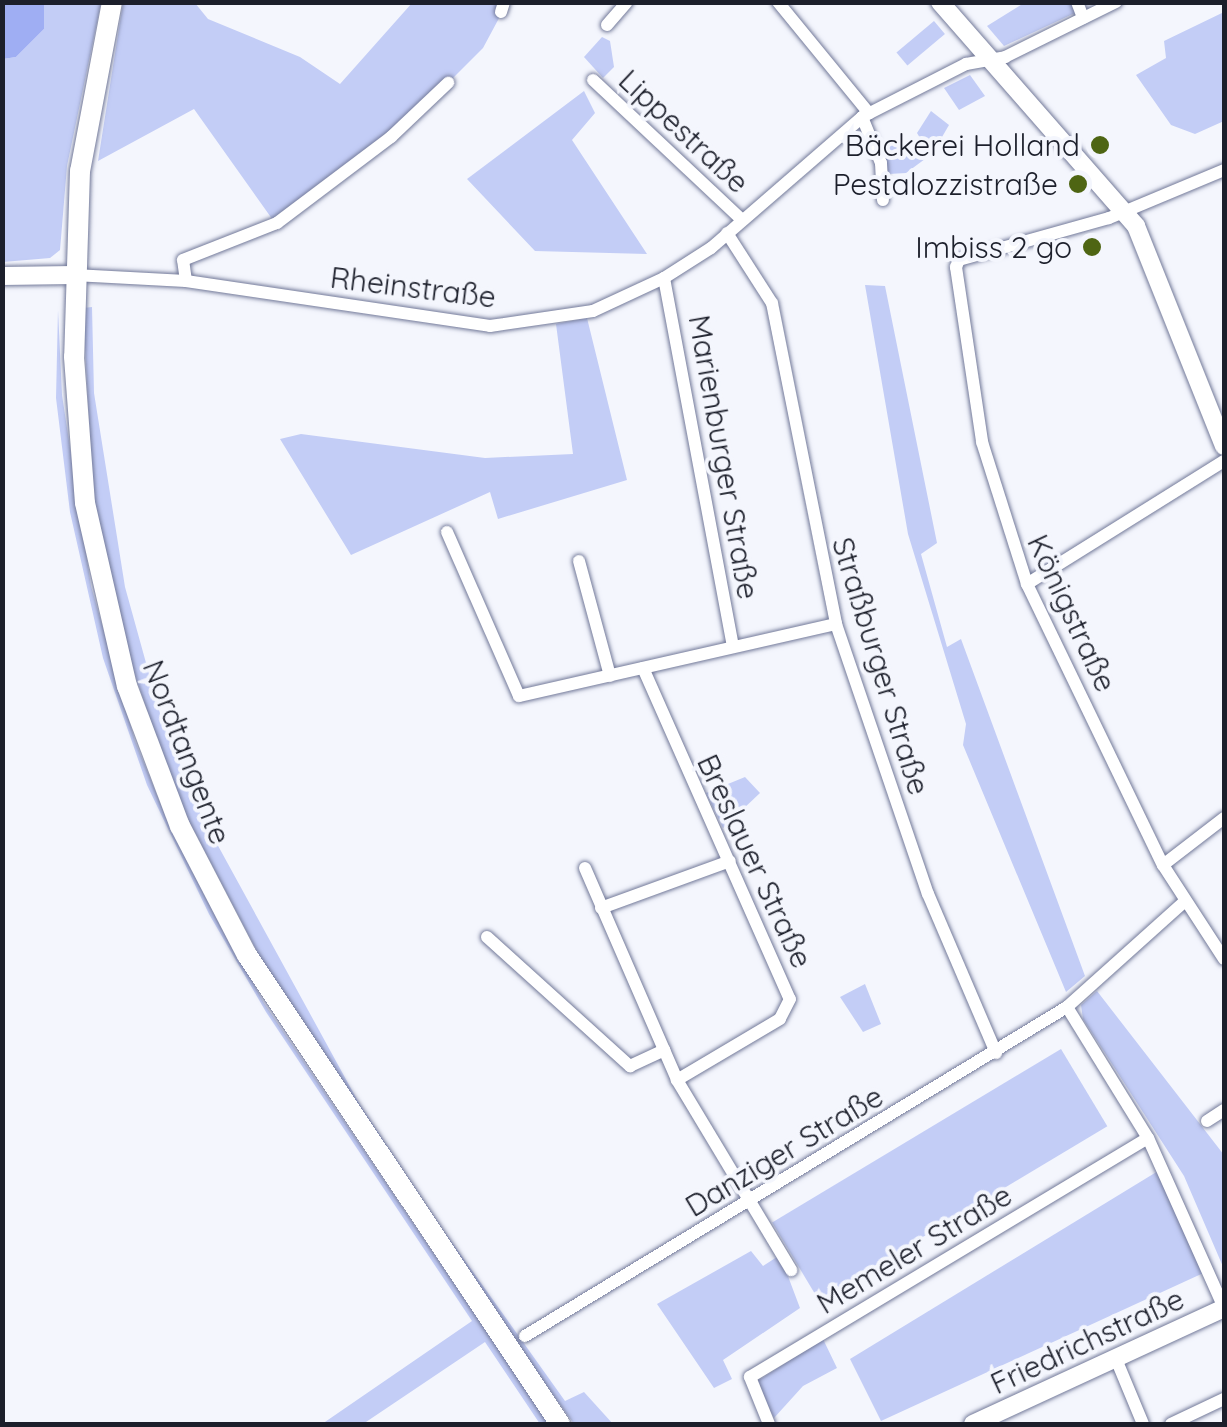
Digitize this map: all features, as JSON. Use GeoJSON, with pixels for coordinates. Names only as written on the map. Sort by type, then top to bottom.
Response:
{"type":"FeatureCollection","features":[{"type":"Feature","properties":{"kind":"main road","name":"Nordtangente"},"geometry":{"type":"LineString","coordinates":[[112,2],[82,152],[74,275],[78,429],[92,543],[115,645],[160,779],[200,869],[285,1018],[560,1424]]}},
{"type":"Feature","properties":{"kind":"street"},"geometry":{"type":"LineString","coordinates":[[606,26],[627,2]]}},
{"type":"Feature","properties":{"kind":"street"},"geometry":{"type":"LineString","coordinates":[[778,2],[866,115],[881,163],[883,200]]}},
{"type":"Feature","properties":{"kind":"street"},"geometry":{"type":"LineString","coordinates":[[940,2],[1125,210],[1224,446]]}},
{"type":"Feature","properties":{"kind":"street"},"geometry":{"type":"LineString","coordinates":[[1077,2],[1083,18]]}},
{"type":"Feature","properties":{"kind":"street","name":"Rheinstraße"},"geometry":{"type":"LineString","coordinates":[[74,275],[186,281],[490,326],[593,311],[664,278],[726,232],[866,115],[988,58],[1006,57],[1116,2]]}},
{"type":"Feature","properties":{"kind":"street","name":"Lippestraße"},"geometry":{"type":"LineString","coordinates":[[593,80],[740,218]]}},
{"type":"Feature","properties":{"kind":"street"},"geometry":{"type":"LineString","coordinates":[[186,281],[183,260],[276,223],[391,137],[448,84]]}},
{"type":"Feature","properties":{"kind":"street"},"geometry":{"type":"LineString","coordinates":[[1125,210],[1224,170]]}},
{"type":"Feature","properties":{"kind":"street","name":"Königstraße"},"geometry":{"type":"LineString","coordinates":[[1125,210],[959,260],[982,442],[1027,584],[1162,864],[1224,959]]}},
{"type":"Feature","properties":{"kind":"street","name":"Straßburger Straße"},"geometry":{"type":"LineString","coordinates":[[726,232],[772,303],[836,624],[928,894],[996,1052]]}},
{"type":"Feature","properties":{"kind":"street"},"geometry":{"type":"LineString","coordinates":[[2,276],[74,275]]}},
{"type":"Feature","properties":{"kind":"street","name":"Marienburger Straße"},"geometry":{"type":"LineString","coordinates":[[664,278],[734,645]]}},
{"type":"Feature","properties":{"kind":"street"},"geometry":{"type":"LineString","coordinates":[[1027,584],[1224,461]]}},
{"type":"Feature","properties":{"kind":"street"},"geometry":{"type":"LineString","coordinates":[[447,532],[519,696],[532,698],[734,645],[836,624]]}},
{"type":"Feature","properties":{"kind":"street"},"geometry":{"type":"LineString","coordinates":[[579,561],[610,676]]}},
{"type":"Feature","properties":{"kind":"street","name":"Breslauer Straße"},"geometry":{"type":"LineString","coordinates":[[643,668],[788,986],[788,1010],[677,1080]]}},
{"type":"Feature","properties":{"kind":"street"},"geometry":{"type":"LineString","coordinates":[[1162,864],[1224,818]]}},
{"type":"Feature","properties":{"kind":"street"},"geometry":{"type":"LineString","coordinates":[[601,908],[730,861]]}},
{"type":"Feature","properties":{"kind":"street"},"geometry":{"type":"LineString","coordinates":[[585,868],[677,1080],[752,1200],[790,1270]]}},
{"type":"Feature","properties":{"kind":"street","name":"Danziger Straße"},"geometry":{"type":"LineString","coordinates":[[525,1336],[1066,1007],[1184,902]]}},
{"type":"Feature","properties":{"kind":"street"},"geometry":{"type":"LineString","coordinates":[[487,937],[630,1066],[664,1050]]}},
{"type":"Feature","properties":{"kind":"street"},"geometry":{"type":"LineString","coordinates":[[1066,1007],[1148,1138],[1224,1308]]}},
{"type":"Feature","properties":{"kind":"street"},"geometry":{"type":"LineString","coordinates":[[1208,1121],[1224,1110]]}},
{"type":"Feature","properties":{"kind":"street","name":"Memeler Straße"},"geometry":{"type":"LineString","coordinates":[[768,1424],[750,1376],[1148,1138]]}},
{"type":"Feature","properties":{"kind":"street","name":"Friedrichstraße"},"geometry":{"type":"LineString","coordinates":[[973,1424],[1224,1308]]}},
{"type":"Feature","properties":{"kind":"street"},"geometry":{"type":"LineString","coordinates":[[1116,1358],[1143,1424]]}},
{"type":"Feature","properties":{"kind":"street"},"geometry":{"type":"LineString","coordinates":[[1171,1424],[1224,1399]]}},
{"type":"Feature","properties":{"kind":"shaded area"},"geometry":{"type":"Polygon","coordinates":[[[500,2],[505,7],[483,48],[448,83],[275,223],[194,109],[98,161],[123,3],[195,3],[208,19],[300,57],[340,84],[412,3],[500,2]]]}},
{"type":"Feature","properties":{"kind":"shaded area"},"geometry":{"type":"Polygon","coordinates":[[[44,3],[101,3],[67,166],[60,250],[50,258],[3,262],[3,59],[16,57],[44,29],[44,3]]]}},
{"type":"Feature","properties":{"kind":"shaded area"},"geometry":{"type":"Polygon","coordinates":[[[1024,3],[1073,3],[1075,13],[1004,46],[987,26],[1024,3]]]}},
{"type":"Feature","properties":{"kind":"shaded area"},"geometry":{"type":"Polygon","coordinates":[[[1224,12],[1224,121],[1195,134],[1171,125],[1136,75],[1166,58],[1164,41],[1224,12]]]}},
{"type":"Feature","properties":{"kind":"shaded area"},"geometry":{"type":"Polygon","coordinates":[[[934,21],[945,34],[907,66],[896,52],[934,21]]]}},
{"type":"Feature","properties":{"kind":"shaded area"},"geometry":{"type":"Polygon","coordinates":[[[602,37],[610,41],[614,67],[603,78],[584,57],[602,37]]]}},
{"type":"Feature","properties":{"kind":"shaded area"},"geometry":{"type":"Polygon","coordinates":[[[970,75],[985,96],[959,110],[944,88],[970,75]]]}},
{"type":"Feature","properties":{"kind":"shaded area"},"geometry":{"type":"Polygon","coordinates":[[[584,91],[595,113],[572,140],[647,254],[535,251],[467,179],[584,91]]]}},
{"type":"Feature","properties":{"kind":"shaded area"},"geometry":{"type":"Polygon","coordinates":[[[931,111],[949,125],[931,156],[917,133],[931,111]]]}},
{"type":"Feature","properties":{"kind":"shaded area"},"geometry":{"type":"Polygon","coordinates":[[[902,134],[908,143],[917,138],[925,159],[906,173],[889,174],[880,146],[902,134]]]}},
{"type":"Feature","properties":{"kind":"shaded area"},"geometry":{"type":"Polygon","coordinates":[[[865,285],[885,286],[937,543],[921,554],[947,647],[961,639],[1085,976],[1066,992],[963,745],[966,724],[908,534],[865,285]]]}},
{"type":"Feature","properties":{"kind":"shaded area"},"geometry":{"type":"Polygon","coordinates":[[[92,307],[94,393],[125,587],[161,717],[199,811],[360,1105],[441,1227],[565,1401],[584,1392],[613,1424],[574,1424],[532,1365],[269,974],[177,798],[122,637],[93,496],[83,308],[92,307]]]}},
{"type":"Feature","properties":{"kind":"shaded area"},"geometry":{"type":"Polygon","coordinates":[[[58,310],[62,395],[91,586],[135,741],[172,832],[264,1003],[549,1424],[540,1424],[485,1342],[363,1424],[322,1424],[472,1321],[266,1012],[209,914],[147,785],[103,658],[70,512],[56,398],[58,310]]]}},
{"type":"Feature","properties":{"kind":"shaded area"},"geometry":{"type":"Polygon","coordinates":[[[587,318],[627,480],[498,519],[490,492],[351,555],[280,439],[301,434],[485,458],[573,454],[556,324],[587,318]]]}},
{"type":"Feature","properties":{"kind":"shaded area"},"geometry":{"type":"Polygon","coordinates":[[[745,777],[760,793],[723,828],[706,793],[745,777]]]}},
{"type":"Feature","properties":{"kind":"shaded area"},"geometry":{"type":"Polygon","coordinates":[[[865,984],[881,1024],[863,1032],[840,997],[865,984]]]}},
{"type":"Feature","properties":{"kind":"shaded area"},"geometry":{"type":"Polygon","coordinates":[[[1097,991],[1224,1155],[1224,1269],[1184,1176],[1083,1019],[1081,1005],[1097,991]]]}},
{"type":"Feature","properties":{"kind":"shaded area"},"geometry":{"type":"Polygon","coordinates":[[[1061,1049],[1107,1126],[818,1300],[772,1223],[1061,1049]]]}},
{"type":"Feature","properties":{"kind":"shaded area"},"geometry":{"type":"Polygon","coordinates":[[[1163,1168],[1210,1270],[881,1421],[850,1359],[1163,1168]]]}},
{"type":"Feature","properties":{"kind":"shaded area"},"geometry":{"type":"Polygon","coordinates":[[[751,1251],[763,1266],[780,1255],[800,1308],[723,1360],[732,1379],[714,1388],[657,1304],[751,1251]]]}},
{"type":"Feature","properties":{"kind":"shaded area"},"geometry":{"type":"Polygon","coordinates":[[[823,1339],[837,1368],[803,1386],[774,1418],[756,1382],[823,1339]]]}},
{"type":"Feature","properties":{"kind":"water"},"geometry":{"type":"Polygon","coordinates":[[[3,2],[44,3],[44,29],[16,57],[3,59],[3,2]]]}},
{"type":"Feature","properties":{"kind":"place","name":"Bäckerei Holland"},"geometry":{"type":"Point","coordinates":[1100,145]}},
{"type":"Feature","properties":{"kind":"place","name":"Pestalozzistraße"},"geometry":{"type":"Point","coordinates":[1078,184]}},
{"type":"Feature","properties":{"kind":"place","name":"Imbiss 2 go"},"geometry":{"type":"Point","coordinates":[1092,247]}}]}
